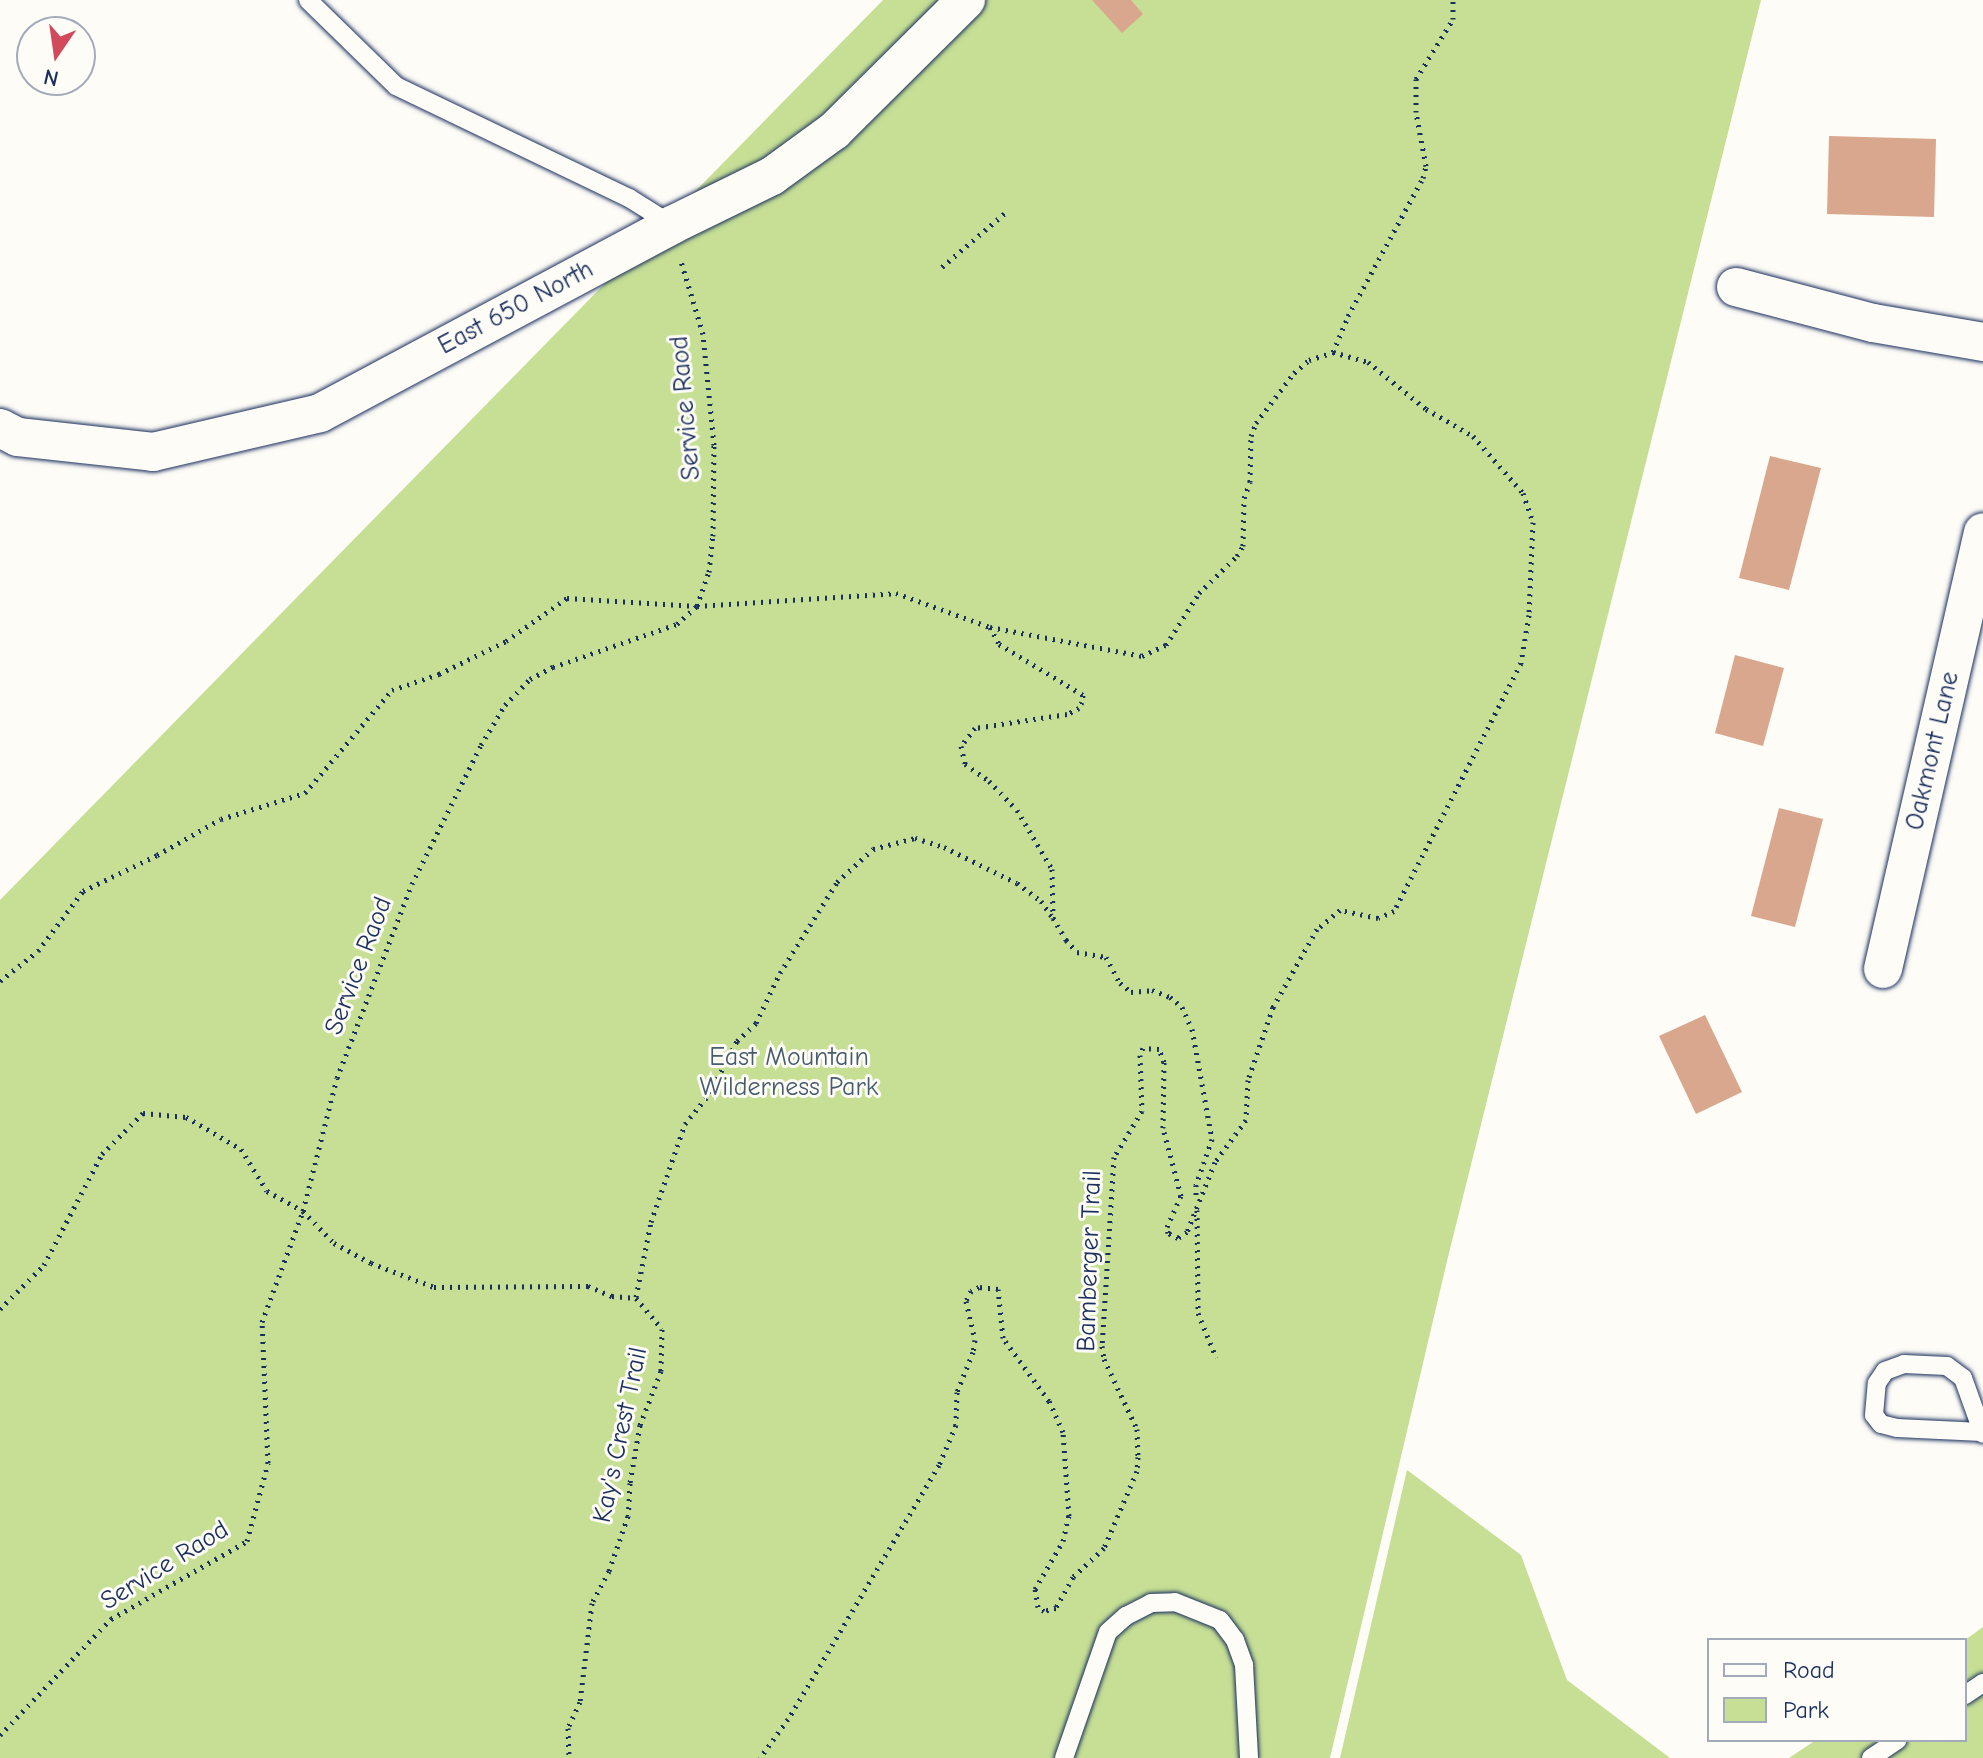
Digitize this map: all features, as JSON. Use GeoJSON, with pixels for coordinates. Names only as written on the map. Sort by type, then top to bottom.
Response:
{"type":"FeatureCollection","features":[{"type":"Feature","properties":{"kind":"street","name":"East 650 North"},"geometry":{"type":"LineString","coordinates":[[0,428],[18,437],[153,452],[320,413],[672,225],[772,176],[818,145],[966,0]]}},
{"type":"Feature","properties":{"kind":"street"},"geometry":{"type":"LineString","coordinates":[[1736,287],[1873,323],[1983,342]]}},
{"type":"Feature","properties":{"kind":"street","name":"Oakmont Lane"},"geometry":{"type":"LineString","coordinates":[[1883,969],[1983,532]]}},
{"type":"Feature","properties":{"kind":"lane"},"geometry":{"type":"LineString","coordinates":[[308,0],[396,86],[629,198],[672,225]]}},
{"type":"Feature","properties":{"kind":"lane"},"geometry":{"type":"LineString","coordinates":[[1904,1364],[1947,1366],[1963,1378],[1982,1433],[1881,1424],[1874,1415],[1877,1383],[1885,1371],[1904,1364]]}},
{"type":"Feature","properties":{"kind":"lane"},"geometry":{"type":"LineString","coordinates":[[1064,1758],[1108,1632],[1126,1616],[1151,1603],[1175,1602],[1220,1620],[1235,1640],[1244,1665],[1249,1758]]}},
{"type":"Feature","properties":{"kind":"lane"},"geometry":{"type":"LineString","coordinates":[[1871,1758],[1895,1742]]}},
{"type":"Feature","properties":{"kind":"path"},"geometry":{"type":"LineString","coordinates":[[0,981],[38,951],[83,891],[221,819],[305,793],[392,690],[439,674],[506,641],[567,598],[697,606],[896,593],[990,627],[1142,656],[1166,645],[1199,593],[1237,556],[1243,546],[1244,498],[1250,482],[1251,436],[1256,423],[1294,373],[1309,360],[1333,352],[1348,316],[1423,178],[1426,166],[1416,112],[1416,79],[1453,19],[1453,0]]}},
{"type":"Feature","properties":{"kind":"path"},"geometry":{"type":"LineString","coordinates":[[942,267],[1005,213]]}},
{"type":"Feature","properties":{"kind":"path","name":"Service Raod"},"geometry":{"type":"LineString","coordinates":[[0,1735],[111,1619],[247,1541],[268,1463],[262,1322],[303,1211],[337,1078],[412,884],[474,758],[505,705],[530,679],[553,667],[677,624],[697,606],[709,572],[713,536],[714,445],[703,334],[672,225]]}},
{"type":"Feature","properties":{"kind":"path","name":"Bamberger Trail"},"geometry":{"type":"LineString","coordinates":[[760,1758],[788,1719],[939,1465],[956,1425],[957,1392],[975,1340],[966,1301],[971,1291],[979,1287],[998,1289],[1003,1338],[1049,1401],[1063,1432],[1069,1516],[1063,1541],[1035,1589],[1038,1607],[1044,1611],[1056,1608],[1073,1577],[1104,1548],[1137,1471],[1137,1429],[1104,1359],[1102,1346],[1114,1157],[1142,1111],[1138,1064],[1143,1048],[1159,1049],[1164,1062],[1163,1128],[1181,1196],[1169,1221],[1168,1233],[1178,1238],[1183,1236],[1215,1162],[1246,1120],[1248,1080],[1273,1007],[1317,929],[1340,910],[1378,918],[1394,911],[1511,683],[1524,650],[1533,522],[1523,493],[1473,436],[1426,409],[1368,362],[1333,352]]}},
{"type":"Feature","properties":{"kind":"path"},"geometry":{"type":"LineString","coordinates":[[990,627],[1006,649],[1083,695],[1079,708],[1067,714],[975,728],[961,746],[965,764],[989,781],[1017,810],[1052,869],[1053,918]]}},
{"type":"Feature","properties":{"kind":"path"},"geometry":{"type":"LineString","coordinates":[[0,1309],[44,1265],[102,1154],[143,1113],[186,1117],[241,1149],[267,1191],[303,1211],[334,1243],[371,1263],[434,1287],[574,1285],[588,1286],[612,1296],[636,1298],[651,1222],[685,1124],[710,1093],[737,1041],[756,1023],[780,973],[837,882],[873,849],[915,838],[944,847],[1017,883],[1041,901],[1053,918]]}},
{"type":"Feature","properties":{"kind":"path","name":"Bamberger Trail"},"geometry":{"type":"LineString","coordinates":[[1053,918],[1077,952],[1106,957],[1120,983],[1131,992],[1152,990],[1170,997],[1182,1007],[1192,1029],[1212,1139],[1196,1185],[1198,1313],[1216,1357]]}},
{"type":"Feature","properties":{"kind":"path","name":"Kay's Crest Trail"},"geometry":{"type":"LineString","coordinates":[[569,1758],[568,1728],[580,1702],[592,1603],[609,1571],[628,1516],[640,1425],[661,1371],[662,1329],[636,1298]]}},
{"type":"Feature","properties":{"kind":"green space","name":"East Mountain Wilderness Park"},"geometry":{"type":"Polygon","coordinates":[[[883,0],[1761,0],[1448,1257],[1330,1758],[0,1758],[0,900],[883,0]]]}},
{"type":"Feature","properties":{"kind":"green space"},"geometry":{"type":"Polygon","coordinates":[[[1407,1470],[1521,1555],[1567,1680],[1670,1758],[1340,1758],[1407,1470]]]}},
{"type":"Feature","properties":{"kind":"green space"},"geometry":{"type":"Polygon","coordinates":[[[1983,1627],[1983,1758],[1789,1758],[1813,1742],[1967,1742],[1967,1639],[1983,1627]]]}},
{"type":"Feature","properties":{"kind":"building"},"geometry":{"type":"Polygon","coordinates":[[[1092,0],[1131,0],[1143,14],[1122,33],[1092,0]]]}},
{"type":"Feature","properties":{"kind":"building"},"geometry":{"type":"Polygon","coordinates":[[[1829,136],[1936,139],[1934,217],[1827,214],[1829,136]]]}},
{"type":"Feature","properties":{"kind":"building"},"geometry":{"type":"Polygon","coordinates":[[[1770,456],[1821,468],[1789,590],[1739,578],[1770,456]]]}},
{"type":"Feature","properties":{"kind":"building"},"geometry":{"type":"Polygon","coordinates":[[[1735,655],[1784,668],[1763,746],[1715,733],[1735,655]]]}},
{"type":"Feature","properties":{"kind":"building"},"geometry":{"type":"Polygon","coordinates":[[[1779,808],[1823,819],[1795,927],[1751,916],[1779,808]]]}},
{"type":"Feature","properties":{"kind":"building"},"geometry":{"type":"Polygon","coordinates":[[[1705,1015],[1742,1092],[1696,1114],[1659,1036],[1705,1015]]]}}]}
